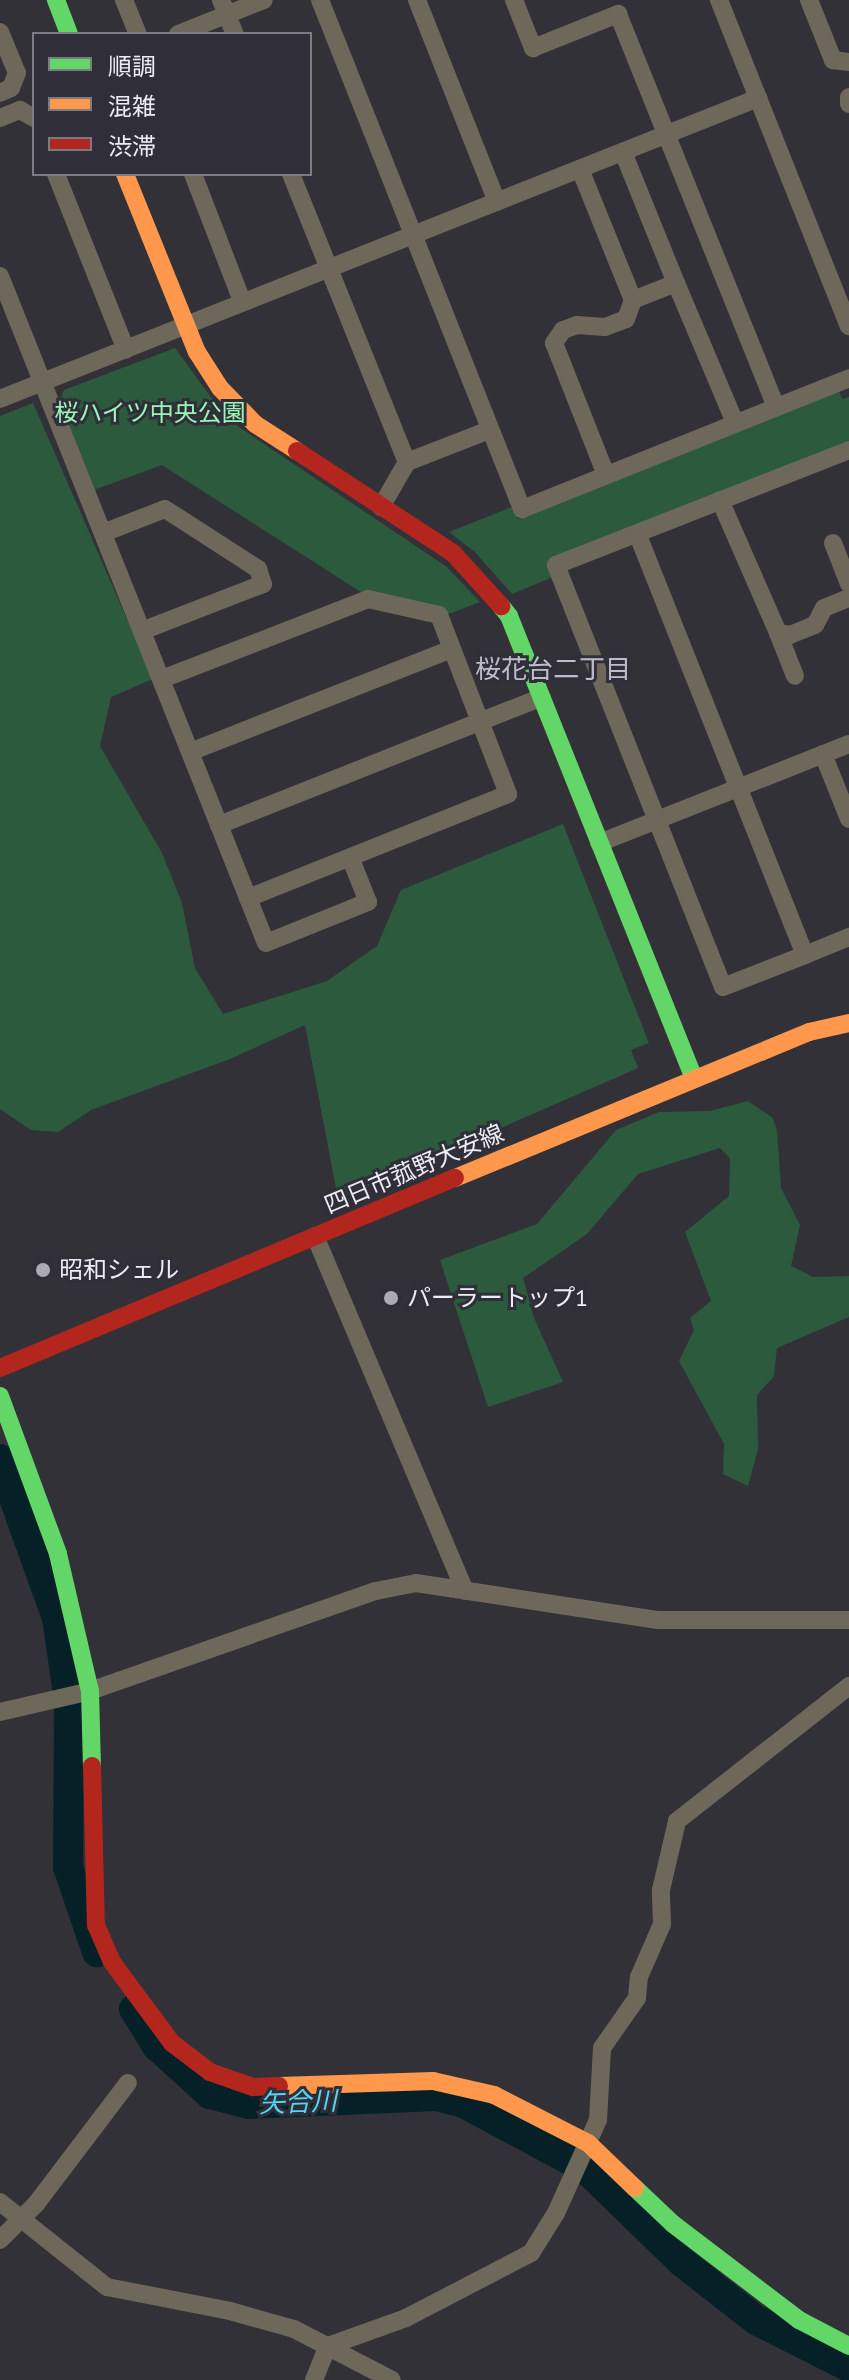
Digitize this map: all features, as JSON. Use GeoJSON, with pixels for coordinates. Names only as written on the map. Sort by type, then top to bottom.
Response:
{"type":"FeatureCollection","features":[{"type":"Feature","properties":{"kind":"street"},"geometry":{"type":"LineString","coordinates":[[56,0],[68,32]]}},
{"type":"Feature","properties":{"kind":"street"},"geometry":{"type":"LineString","coordinates":[[124,0],[137,32]]}},
{"type":"Feature","properties":{"kind":"street"},"geometry":{"type":"LineString","coordinates":[[181,32],[224,7],[264,0]]}},
{"type":"Feature","properties":{"kind":"street"},"geometry":{"type":"LineString","coordinates":[[320,0],[522,509],[849,378]]}},
{"type":"Feature","properties":{"kind":"street"},"geometry":{"type":"LineString","coordinates":[[417,0],[497,202]]}},
{"type":"Feature","properties":{"kind":"street"},"geometry":{"type":"LineString","coordinates":[[514,0],[533,48],[618,14],[776,407]]}},
{"type":"Feature","properties":{"kind":"street"},"geometry":{"type":"LineString","coordinates":[[719,0],[849,326]]}},
{"type":"Feature","properties":{"kind":"street"},"geometry":{"type":"LineString","coordinates":[[809,0],[833,60],[848,67]]}},
{"type":"Feature","properties":{"kind":"street"},"geometry":{"type":"LineString","coordinates":[[224,7],[234,32]]}},
{"type":"Feature","properties":{"kind":"street"},"geometry":{"type":"LineString","coordinates":[[0,32],[17,73],[11,88],[0,93]]}},
{"type":"Feature","properties":{"kind":"street"},"geometry":{"type":"LineString","coordinates":[[849,97],[849,104]]}},
{"type":"Feature","properties":{"kind":"street"},"geometry":{"type":"LineString","coordinates":[[0,399],[758,98]]}},
{"type":"Feature","properties":{"kind":"street"},"geometry":{"type":"LineString","coordinates":[[0,118],[20,110],[32,117]]}},
{"type":"Feature","properties":{"kind":"street"},"geometry":{"type":"LineString","coordinates":[[623,152],[735,423]]}},
{"type":"Feature","properties":{"kind":"street"},"geometry":{"type":"LineString","coordinates":[[580,169],[633,300],[626,319],[605,327],[577,325],[563,330],[554,343],[606,475]]}},
{"type":"Feature","properties":{"kind":"street"},"geometry":{"type":"LineString","coordinates":[[57,176],[126,350]]}},
{"type":"Feature","properties":{"kind":"street"},"geometry":{"type":"LineString","coordinates":[[126,176],[203,365],[236,406],[453,553],[498,599],[542,697],[694,1078]]}},
{"type":"Feature","properties":{"kind":"street"},"geometry":{"type":"LineString","coordinates":[[194,176],[242,301]]}},
{"type":"Feature","properties":{"kind":"street"},"geometry":{"type":"LineString","coordinates":[[292,176],[407,462]]}},
{"type":"Feature","properties":{"kind":"street"},"geometry":{"type":"LineString","coordinates":[[0,276],[266,943],[368,902],[350,857]]}},
{"type":"Feature","properties":{"kind":"street"},"geometry":{"type":"LineString","coordinates":[[633,300],[676,283]]}},
{"type":"Feature","properties":{"kind":"street"},"geometry":{"type":"LineString","coordinates":[[381,507],[407,462],[489,430]]}},
{"type":"Feature","properties":{"kind":"street"},"geometry":{"type":"LineString","coordinates":[[849,450],[556,565],[723,987],[849,937]]}},
{"type":"Feature","properties":{"kind":"street"},"geometry":{"type":"LineString","coordinates":[[720,500],[795,676]]}},
{"type":"Feature","properties":{"kind":"street"},"geometry":{"type":"LineString","coordinates":[[103,533],[165,509],[258,569],[263,584],[142,631]]}},
{"type":"Feature","properties":{"kind":"street"},"geometry":{"type":"LineString","coordinates":[[637,533],[805,955]]}},
{"type":"Feature","properties":{"kind":"street"},"geometry":{"type":"LineString","coordinates":[[833,543],[849,584]]}},
{"type":"Feature","properties":{"kind":"street"},"geometry":{"type":"LineString","coordinates":[[778,633],[790,635],[815,625],[824,608],[849,598]]}},
{"type":"Feature","properties":{"kind":"street"},"geometry":{"type":"LineString","coordinates":[[162,679],[368,599],[439,615],[508,794],[248,898]]}},
{"type":"Feature","properties":{"kind":"street"},"geometry":{"type":"LineString","coordinates":[[190,752],[451,649]]}},
{"type":"Feature","properties":{"kind":"street"},"geometry":{"type":"LineString","coordinates":[[219,825],[542,697]]}},
{"type":"Feature","properties":{"kind":"street"},"geometry":{"type":"LineString","coordinates":[[599,843],[849,744]]}},
{"type":"Feature","properties":{"kind":"street"},"geometry":{"type":"LineString","coordinates":[[823,754],[849,819]]}},
{"type":"Feature","properties":{"kind":"street","name":"四日市菰野大安線"},"geometry":{"type":"LineString","coordinates":[[0,1368],[694,1078],[809,1032],[849,1023]]}},
{"type":"Feature","properties":{"kind":"street"},"geometry":{"type":"LineString","coordinates":[[315,1236],[465,1591]]}},
{"type":"Feature","properties":{"kind":"street"},"geometry":{"type":"LineString","coordinates":[[0,1396],[58,1554],[90,1691],[96,1925],[112,1962],[172,2043],[210,2072],[253,2087],[433,2081],[494,2095],[587,2146],[673,2224],[799,2320],[849,2346]]}},
{"type":"Feature","properties":{"kind":"street"},"geometry":{"type":"LineString","coordinates":[[0,1712],[90,1691],[376,1591],[416,1583],[658,1620],[849,1620]]}},
{"type":"Feature","properties":{"kind":"street"},"geometry":{"type":"LineString","coordinates":[[314,2380],[328,2346],[406,2318],[519,2263],[531,2253],[562,2198],[598,2120],[602,2048],[637,1998],[639,1977],[662,1924],[661,1890],[677,1821],[849,1686]]}},
{"type":"Feature","properties":{"kind":"street"},"geometry":{"type":"LineString","coordinates":[[0,2240],[22,2220],[128,2083]]}},
{"type":"Feature","properties":{"kind":"street"},"geometry":{"type":"LineString","coordinates":[[0,2202],[107,2287],[230,2311],[294,2329],[392,2380]]}},
{"type":"Feature","properties":{"kind":"green space","name":"桜ハイツ中央公園"},"geometry":{"type":"Polygon","coordinates":[[[175,348],[227,419],[447,567],[480,602],[446,615],[364,594],[162,465],[94,490],[59,403],[64,390],[175,348]]]}},
{"type":"Feature","properties":{"kind":"green space"},"geometry":{"type":"Polygon","coordinates":[[[839,391],[842,399],[849,397],[849,442],[547,561],[553,577],[512,594],[475,552],[449,532],[512,507],[518,519],[839,391]]]}},
{"type":"Feature","properties":{"kind":"green space"},"geometry":{"type":"Polygon","coordinates":[[[33,403],[153,679],[111,697],[100,746],[162,853],[182,903],[195,968],[223,1014],[327,981],[377,946],[401,890],[563,824],[649,1043],[631,1050],[638,1068],[338,1199],[305,1025],[230,1059],[91,1110],[58,1132],[31,1130],[0,1109],[0,416],[33,403]]]}},
{"type":"Feature","properties":{"kind":"green space"},"geometry":{"type":"Polygon","coordinates":[[[748,1101],[773,1118],[777,1131],[781,1188],[800,1225],[791,1266],[813,1277],[849,1276],[849,1317],[777,1348],[774,1376],[757,1395],[758,1449],[748,1486],[723,1474],[724,1444],[679,1361],[694,1330],[690,1318],[711,1301],[685,1232],[729,1196],[730,1158],[720,1148],[638,1174],[587,1234],[523,1278],[534,1318],[563,1382],[488,1407],[440,1260],[537,1224],[616,1130],[659,1112],[710,1111],[748,1101]]]}},
{"type":"Feature","properties":{"kind":"waterway","name":"矢合川"},"geometry":{"type":"LineString","coordinates":[[0,1459],[57,1618],[69,1700],[68,1867],[97,1952]]}},
{"type":"Feature","properties":{"kind":"waterway","name":"矢合川"},"geometry":{"type":"LineString","coordinates":[[134,2009],[157,2046],[210,2094],[249,2104],[437,2096],[464,2103],[586,2169],[682,2262],[756,2320],[849,2367]]}},
{"type":"Feature","properties":{"kind":"traffic: fast"},"geometry":{"type":"LineString","coordinates":[[56,0],[68,32]]}},
{"type":"Feature","properties":{"kind":"traffic: fast"},"geometry":{"type":"LineString","coordinates":[[501,606],[509,616],[694,1078]]}},
{"type":"Feature","properties":{"kind":"traffic: fast"},"geometry":{"type":"LineString","coordinates":[[0,1396],[58,1554],[90,1691],[92,1766]]}},
{"type":"Feature","properties":{"kind":"traffic: fast"},"geometry":{"type":"LineString","coordinates":[[635,2188],[673,2224],[799,2320],[849,2346]]}},
{"type":"Feature","properties":{"kind":"traffic: slow"},"geometry":{"type":"LineString","coordinates":[[126,176],[197,352],[220,388],[255,424],[297,451]]}},
{"type":"Feature","properties":{"kind":"traffic: slow"},"geometry":{"type":"LineString","coordinates":[[455,1178],[809,1032],[849,1023]]}},
{"type":"Feature","properties":{"kind":"traffic: slow"},"geometry":{"type":"LineString","coordinates":[[279,2086],[433,2081],[494,2095],[588,2143],[635,2188]]}},
{"type":"Feature","properties":{"kind":"traffic: jam"},"geometry":{"type":"LineString","coordinates":[[297,451],[453,553],[501,606]]}},
{"type":"Feature","properties":{"kind":"traffic: jam"},"geometry":{"type":"LineString","coordinates":[[0,1368],[455,1178]]}},
{"type":"Feature","properties":{"kind":"traffic: jam"},"geometry":{"type":"LineString","coordinates":[[92,1766],[96,1925],[112,1962],[172,2043],[210,2072],[253,2087],[279,2086]]}},
{"type":"Feature","properties":{"kind":"place","name":"昭和シェル"},"geometry":{"type":"Point","coordinates":[43,1270]}},
{"type":"Feature","properties":{"kind":"place","name":"パーラートップ1"},"geometry":{"type":"Point","coordinates":[391,1298]}},
{"type":"Feature","properties":{"kind":"district","name":"桜花台二丁目"},"geometry":{"type":"Point","coordinates":[553,669]}}]}
